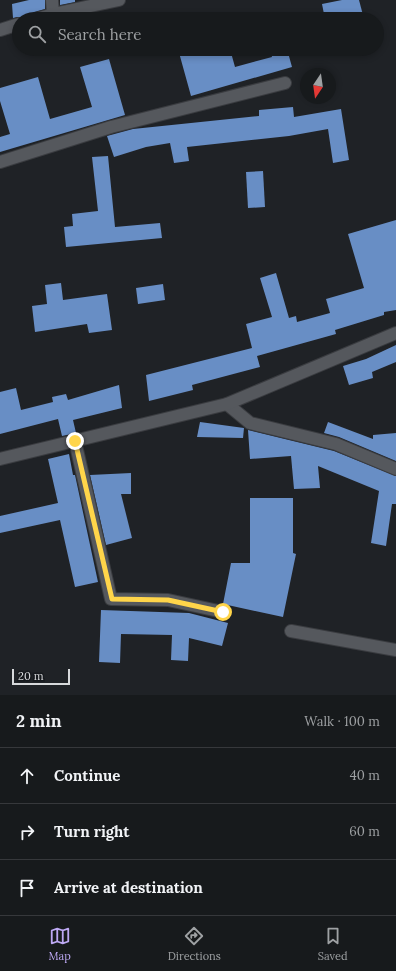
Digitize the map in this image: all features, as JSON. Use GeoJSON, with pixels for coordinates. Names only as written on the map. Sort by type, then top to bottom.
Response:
{"type":"FeatureCollection","features":[{"type":"Feature","properties":{"kind":"street"},"geometry":{"type":"LineString","coordinates":[[52,0],[53,12]]}},
{"type":"Feature","properties":{"kind":"street"},"geometry":{"type":"LineString","coordinates":[[62,12],[118,0]]}},
{"type":"Feature","properties":{"kind":"street"},"geometry":{"type":"LineString","coordinates":[[0,30],[12,26]]}},
{"type":"Feature","properties":{"kind":"street"},"geometry":{"type":"LineString","coordinates":[[0,162],[111,127],[285,83]]}},
{"type":"Feature","properties":{"kind":"street"},"geometry":{"type":"LineString","coordinates":[[0,459],[227,404],[396,332]]}},
{"type":"Feature","properties":{"kind":"street"},"geometry":{"type":"LineString","coordinates":[[227,404],[250,423],[336,444],[396,470]]}},
{"type":"Feature","properties":{"kind":"street"},"geometry":{"type":"LineString","coordinates":[[75,441],[112,599],[168,600],[223,612]]}},
{"type":"Feature","properties":{"kind":"street"},"geometry":{"type":"LineString","coordinates":[[291,631],[396,650]]}},
{"type":"Feature","properties":{"kind":"building"},"geometry":{"type":"Polygon","coordinates":[[[29,0],[45,0],[45,9],[34,12],[13,12],[12,4],[29,0]]]}},
{"type":"Feature","properties":{"kind":"building"},"geometry":{"type":"Polygon","coordinates":[[[60,0],[75,0],[75,2],[60,5],[60,0]]]}},
{"type":"Feature","properties":{"kind":"building"},"geometry":{"type":"Polygon","coordinates":[[[342,0],[359,0],[362,12],[324,12],[322,4],[342,0]]]}},
{"type":"Feature","properties":{"kind":"building"},"geometry":{"type":"Polygon","coordinates":[[[180,56],[232,56],[235,67],[272,56],[289,56],[292,67],[191,96],[180,56]]]}},
{"type":"Feature","properties":{"kind":"building"},"geometry":{"type":"Polygon","coordinates":[[[109,59],[125,115],[0,152],[0,137],[10,134],[0,101],[0,88],[38,77],[50,119],[92,107],[80,67],[109,59]]]}},
{"type":"Feature","properties":{"kind":"building"},"geometry":{"type":"Polygon","coordinates":[[[293,107],[294,117],[341,109],[349,160],[333,163],[328,129],[289,136],[187,147],[189,161],[174,163],[170,143],[146,147],[114,157],[107,136],[133,129],[259,116],[259,110],[293,107]]]}},
{"type":"Feature","properties":{"kind":"building"},"geometry":{"type":"Polygon","coordinates":[[[108,156],[115,227],[160,223],[162,238],[66,247],[64,227],[73,226],[72,214],[98,211],[92,157],[108,156]]]}},
{"type":"Feature","properties":{"kind":"building"},"geometry":{"type":"Polygon","coordinates":[[[263,171],[265,207],[248,208],[246,172],[263,171]]]}},
{"type":"Feature","properties":{"kind":"building"},"geometry":{"type":"Polygon","coordinates":[[[396,220],[396,310],[384,312],[384,315],[335,330],[336,334],[257,356],[260,367],[192,385],[193,390],[149,401],[146,375],[252,348],[246,324],[272,317],[260,278],[276,273],[289,318],[296,316],[297,322],[330,313],[326,299],[364,288],[348,234],[396,220]]]}},
{"type":"Feature","properties":{"kind":"building"},"geometry":{"type":"Polygon","coordinates":[[[61,283],[63,300],[107,294],[112,330],[89,333],[87,324],[35,332],[32,306],[47,304],[45,285],[61,283]]]}},
{"type":"Feature","properties":{"kind":"building"},"geometry":{"type":"Polygon","coordinates":[[[163,284],[165,300],[138,304],[136,288],[163,284]]]}},
{"type":"Feature","properties":{"kind":"building"},"geometry":{"type":"Polygon","coordinates":[[[396,345],[396,362],[372,372],[373,378],[349,385],[343,366],[366,359],[396,345]]]}},
{"type":"Feature","properties":{"kind":"building"},"geometry":{"type":"Polygon","coordinates":[[[119,385],[122,408],[73,420],[76,433],[62,436],[58,419],[0,434],[0,392],[16,388],[21,410],[53,402],[52,397],[66,394],[68,400],[119,385]]]}},
{"type":"Feature","properties":{"kind":"building"},"geometry":{"type":"Polygon","coordinates":[[[200,422],[244,428],[243,438],[197,437],[200,422]]]}},
{"type":"Feature","properties":{"kind":"building"},"geometry":{"type":"Polygon","coordinates":[[[328,422],[373,439],[373,435],[396,433],[396,461],[339,437],[324,433],[328,422]]]}},
{"type":"Feature","properties":{"kind":"building"},"geometry":{"type":"Polygon","coordinates":[[[248,430],[334,451],[396,476],[396,504],[392,504],[386,546],[371,543],[379,491],[318,466],[320,488],[294,489],[291,456],[250,459],[248,430]]]}},
{"type":"Feature","properties":{"kind":"building"},"geometry":{"type":"Polygon","coordinates":[[[69,454],[73,475],[75,475],[98,582],[75,587],[60,520],[0,533],[0,516],[58,503],[48,459],[69,454]]]}},
{"type":"Feature","properties":{"kind":"building"},"geometry":{"type":"Polygon","coordinates":[[[131,473],[131,494],[121,494],[132,538],[106,545],[90,475],[131,473]]]}},
{"type":"Feature","properties":{"kind":"building"},"geometry":{"type":"Polygon","coordinates":[[[250,498],[293,498],[293,553],[296,554],[283,617],[223,604],[231,563],[250,563],[250,498]]]}},
{"type":"Feature","properties":{"kind":"building"},"geometry":{"type":"Polygon","coordinates":[[[101,610],[189,613],[228,623],[222,646],[189,638],[188,661],[171,660],[172,635],[121,634],[120,663],[99,662],[101,610]]]}},
{"type":"Feature","properties":{"kind":"route"},"geometry":{"type":"LineString","coordinates":[[75,441],[112,599],[168,600],[223,612]]}}]}
